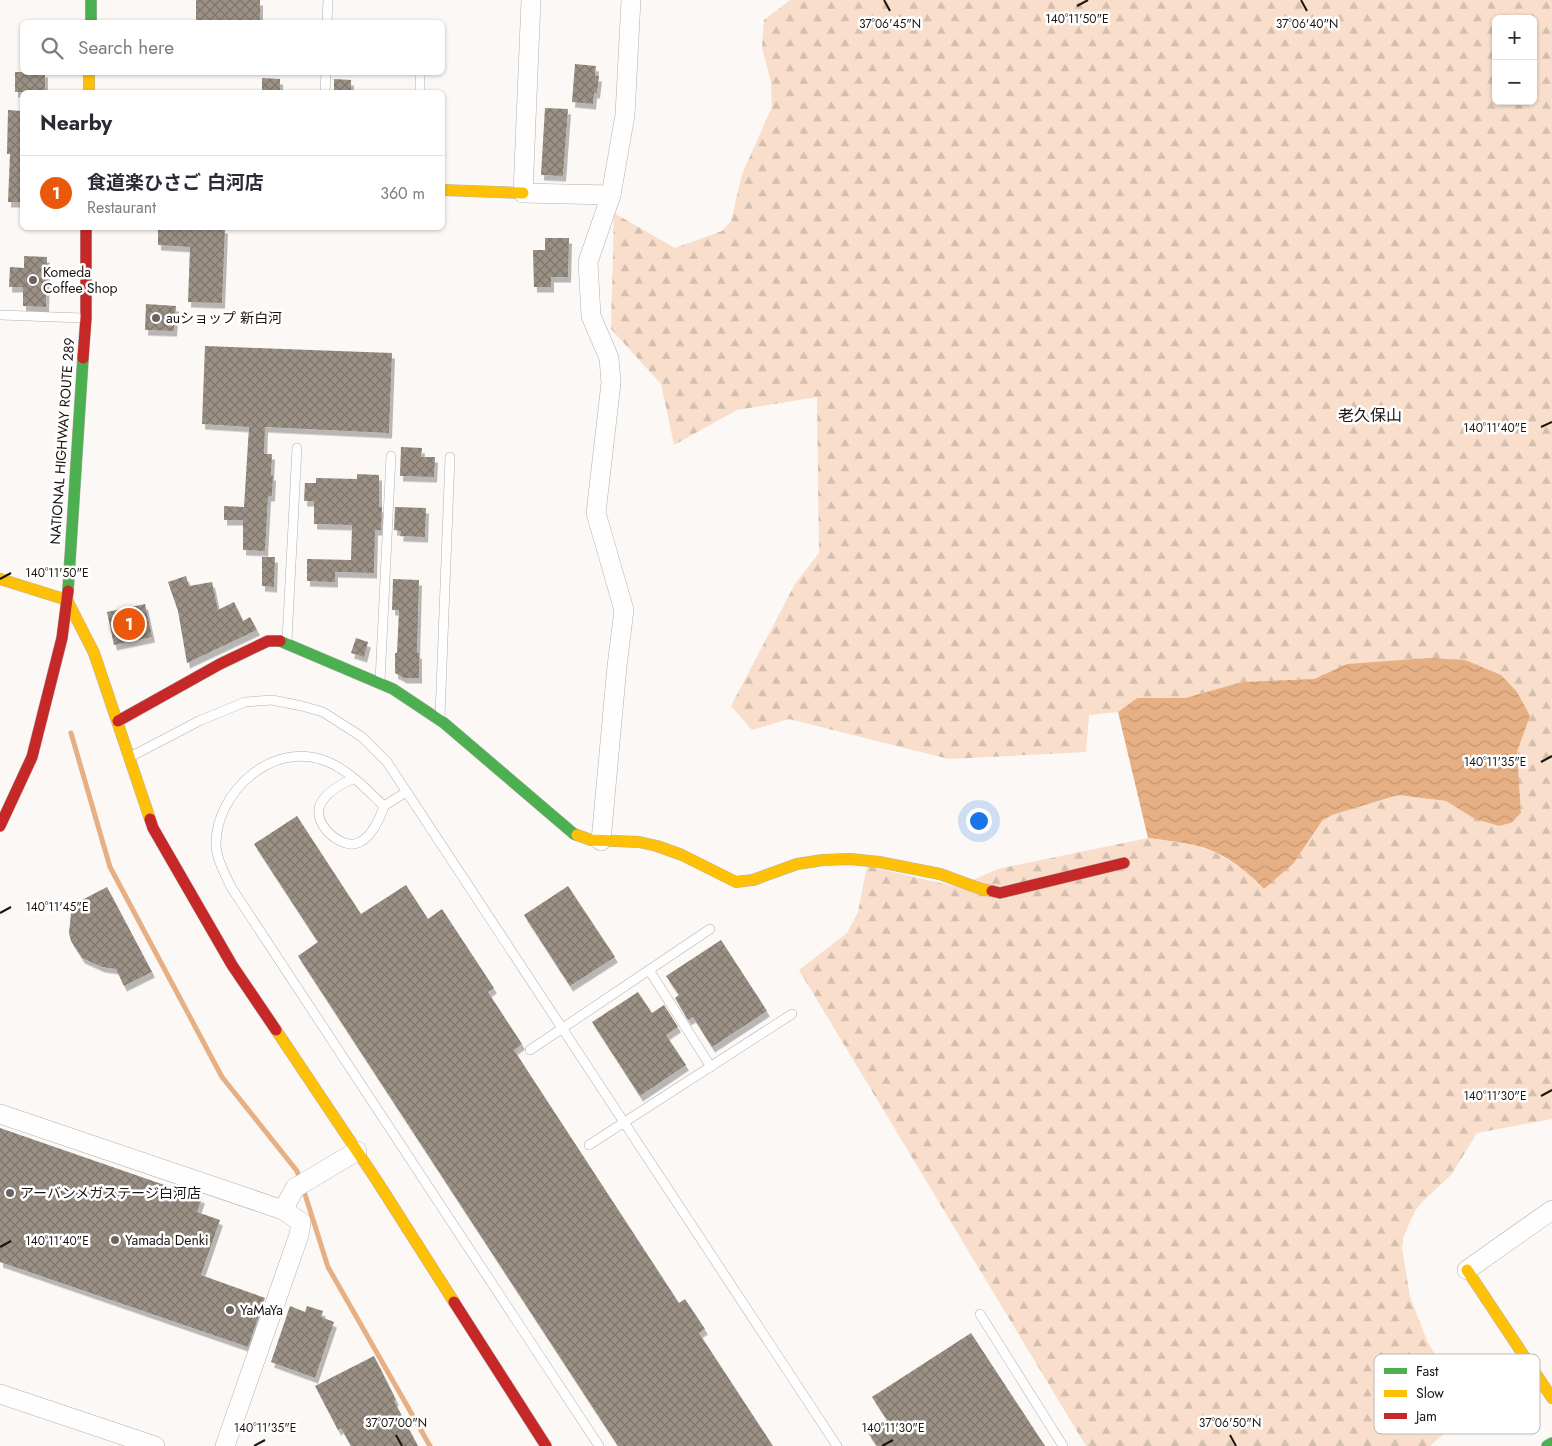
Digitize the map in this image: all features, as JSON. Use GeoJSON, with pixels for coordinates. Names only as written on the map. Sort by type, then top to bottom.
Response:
{"type":"FeatureCollection","features":[{"type":"Feature","properties":{"kind":"main road"},"geometry":{"type":"LineString","coordinates":[[91,0],[91,20]]}},
{"type":"Feature","properties":{"kind":"main road"},"geometry":{"type":"LineString","coordinates":[[88,90],[89,75]]}},
{"type":"Feature","properties":{"kind":"main road"},"geometry":{"type":"LineString","coordinates":[[445,190],[523,192]]}},
{"type":"Feature","properties":{"kind":"main road","name":"NATIONAL HIGHWAY ROUTE 289"},"geometry":{"type":"LineString","coordinates":[[0,826],[32,757],[62,638],[67,600],[70,527],[86,318],[86,230]]}},
{"type":"Feature","properties":{"kind":"main road"},"geometry":{"type":"LineString","coordinates":[[0,580],[67,600],[94,653],[153,828],[232,965],[357,1151],[546,1446]]}},
{"type":"Feature","properties":{"kind":"main road"},"geometry":{"type":"LineString","coordinates":[[118,721],[220,664],[268,641],[282,641],[393,689],[440,720],[574,834],[591,840],[639,842],[657,846],[682,855],[736,882],[753,880],[797,864],[823,860],[850,859],[879,862],[940,874],[1000,893],[1103,870],[1124,863]]}},
{"type":"Feature","properties":{"kind":"main road"},"geometry":{"type":"LineString","coordinates":[[1466,1270],[1522,1354]]}},
{"type":"Feature","properties":{"kind":"main road"},"geometry":{"type":"LineString","coordinates":[[1540,1380],[1552,1398]]}},
{"type":"Feature","properties":{"kind":"main road"},"geometry":{"type":"LineString","coordinates":[[1547,1446],[1552,1443]]}},
{"type":"Feature","properties":{"kind":"street"},"geometry":{"type":"LineString","coordinates":[[531,0],[523,192],[611,195]]}},
{"type":"Feature","properties":{"kind":"street"},"geometry":{"type":"LineString","coordinates":[[600,841],[624,610],[596,512],[611,383],[609,358],[591,316],[588,262],[611,195],[625,115],[630,0]]}},
{"type":"Feature","properties":{"kind":"street"},"geometry":{"type":"LineString","coordinates":[[0,1114],[283,1210],[301,1222],[299,1235],[225,1446]]}},
{"type":"Feature","properties":{"kind":"street"},"geometry":{"type":"LineString","coordinates":[[283,1210],[295,1188],[357,1151]]}},
{"type":"Feature","properties":{"kind":"street"},"geometry":{"type":"LineString","coordinates":[[1466,1270],[1550,1215]]}},
{"type":"Feature","properties":{"kind":"street"},"geometry":{"type":"LineString","coordinates":[[0,1394],[155,1446]]}},
{"type":"Feature","properties":{"kind":"lane"},"geometry":{"type":"LineString","coordinates":[[327,20],[328,0]]}},
{"type":"Feature","properties":{"kind":"lane"},"geometry":{"type":"LineString","coordinates":[[325,90],[326,75]]}},
{"type":"Feature","properties":{"kind":"lane"},"geometry":{"type":"LineString","coordinates":[[420,75],[420,90]]}},
{"type":"Feature","properties":{"kind":"lane"},"geometry":{"type":"LineString","coordinates":[[0,315],[86,318]]}},
{"type":"Feature","properties":{"kind":"lane"},"geometry":{"type":"LineString","coordinates":[[287,643],[297,448]]}},
{"type":"Feature","properties":{"kind":"lane"},"geometry":{"type":"LineString","coordinates":[[380,684],[390,456]]}},
{"type":"Feature","properties":{"kind":"lane"},"geometry":{"type":"LineString","coordinates":[[440,720],[450,457]]}},
{"type":"Feature","properties":{"kind":"lane"},"geometry":{"type":"LineString","coordinates":[[130,757],[199,721],[245,702],[272,700],[323,712],[362,737],[387,762],[837,1446]]}},
{"type":"Feature","properties":{"kind":"lane"},"geometry":{"type":"LineString","coordinates":[[384,806],[344,771],[323,760],[301,756],[278,759],[258,770],[227,803],[218,825],[216,846],[221,865],[231,887],[599,1446]]}},
{"type":"Feature","properties":{"kind":"lane"},"geometry":{"type":"LineString","coordinates":[[353,779],[339,784],[320,806],[319,816],[324,827],[341,842],[354,844],[369,835],[380,820],[384,806],[406,792]]}},
{"type":"Feature","properties":{"kind":"lane"},"geometry":{"type":"LineString","coordinates":[[530,1050],[710,930]]}},
{"type":"Feature","properties":{"kind":"lane"},"geometry":{"type":"LineString","coordinates":[[649,970],[711,1066]]}},
{"type":"Feature","properties":{"kind":"lane"},"geometry":{"type":"LineString","coordinates":[[589,1145],[792,1014]]}},
{"type":"Feature","properties":{"kind":"lane"},"geometry":{"type":"LineString","coordinates":[[980,1314],[1064,1446]]}},
{"type":"Feature","properties":{"kind":"green space"},"geometry":{"type":"Polygon","coordinates":[[[790,0],[1552,0],[1552,1119],[1477,1133],[1451,1175],[1415,1211],[1404,1235],[1402,1248],[1410,1297],[1428,1343],[1435,1354],[1374,1354],[1374,1434],[1444,1434],[1430,1446],[1086,1446],[799,970],[847,933],[858,912],[867,866],[957,887],[998,869],[1148,838],[1196,845],[1218,854],[1249,873],[1264,889],[1293,864],[1322,821],[1332,815],[1398,795],[1446,801],[1475,819],[1499,826],[1511,823],[1521,813],[1517,752],[1530,716],[1347,664],[1314,679],[1242,682],[1185,698],[1137,698],[1118,712],[1089,715],[1086,752],[949,759],[789,719],[752,730],[731,706],[795,584],[819,553],[817,397],[737,410],[674,445],[661,384],[611,329],[614,213],[675,248],[722,231],[731,221],[742,174],[772,107],[771,82],[762,48],[764,20],[790,0]]]}},
{"type":"Feature","properties":{"kind":"water"},"geometry":{"type":"Polygon","coordinates":[[[1429,658],[1465,660],[1501,675],[1517,692],[1530,716],[1517,752],[1521,813],[1511,823],[1499,826],[1475,819],[1446,801],[1398,795],[1332,815],[1322,821],[1293,864],[1264,889],[1241,868],[1215,852],[1195,845],[1148,838],[1118,712],[1137,698],[1185,698],[1242,682],[1314,679],[1347,664],[1429,658]]]}},
{"type":"Feature","properties":{"kind":"building"},"geometry":{"type":"Polygon","coordinates":[[[196,0],[260,0],[260,20],[196,20],[196,0]]]}},
{"type":"Feature","properties":{"kind":"building"},"geometry":{"type":"Polygon","coordinates":[[[575,64],[596,66],[595,76],[599,76],[597,93],[594,93],[593,104],[572,102],[575,64]]]}},
{"type":"Feature","properties":{"kind":"building"},"geometry":{"type":"Polygon","coordinates":[[[15,72],[20,72],[20,75],[45,75],[45,90],[20,90],[20,92],[15,92],[15,72]]]}},
{"type":"Feature","properties":{"kind":"building"},"geometry":{"type":"Polygon","coordinates":[[[262,78],[280,79],[280,90],[262,90],[262,78]]]}},
{"type":"Feature","properties":{"kind":"building"},"geometry":{"type":"Polygon","coordinates":[[[334,79],[351,80],[351,90],[334,90],[334,79]]]}},
{"type":"Feature","properties":{"kind":"building"},"geometry":{"type":"Polygon","coordinates":[[[545,108],[568,109],[563,176],[541,175],[545,108]]]}},
{"type":"Feature","properties":{"kind":"building"},"geometry":{"type":"Polygon","coordinates":[[[8,110],[20,111],[20,202],[8,202],[10,154],[7,154],[8,110]]]}},
{"type":"Feature","properties":{"kind":"building"},"geometry":{"type":"Polygon","coordinates":[[[158,230],[225,230],[222,303],[188,302],[190,247],[158,245],[158,230]]]}},
{"type":"Feature","properties":{"kind":"building"},"geometry":{"type":"Polygon","coordinates":[[[545,238],[569,238],[568,277],[551,277],[551,287],[534,287],[533,250],[545,250],[545,238]]]}},
{"type":"Feature","properties":{"kind":"building"},"geometry":{"type":"Polygon","coordinates":[[[24,256],[47,257],[46,307],[23,306],[23,287],[9,287],[10,267],[24,268],[24,256]]]}},
{"type":"Feature","properties":{"kind":"building"},"geometry":{"type":"Polygon","coordinates":[[[146,304],[176,306],[174,331],[145,330],[146,304]]]}},
{"type":"Feature","properties":{"kind":"building"},"geometry":{"type":"Polygon","coordinates":[[[205,346],[392,353],[389,433],[265,427],[264,454],[272,454],[271,475],[273,475],[272,496],[268,496],[265,551],[243,550],[243,520],[224,520],[224,506],[244,507],[249,427],[202,424],[205,346]]]}},
{"type":"Feature","properties":{"kind":"building"},"geometry":{"type":"Polygon","coordinates":[[[401,447],[422,448],[421,457],[435,457],[434,477],[400,476],[401,447]]]}},
{"type":"Feature","properties":{"kind":"building"},"geometry":{"type":"Polygon","coordinates":[[[357,474],[379,475],[379,507],[382,507],[381,530],[375,530],[374,573],[335,572],[335,582],[307,581],[307,559],[351,560],[352,525],[314,524],[314,501],[304,501],[305,483],[316,483],[316,478],[357,479],[357,474]]]}},
{"type":"Feature","properties":{"kind":"building"},"geometry":{"type":"Polygon","coordinates":[[[395,507],[426,508],[425,537],[400,536],[401,531],[394,530],[395,507]]]}},
{"type":"Feature","properties":{"kind":"building"},"geometry":{"type":"Polygon","coordinates":[[[262,557],[275,557],[274,587],[262,586],[262,557]]]}},
{"type":"Feature","properties":{"kind":"building"},"geometry":{"type":"Polygon","coordinates":[[[186,576],[189,586],[212,582],[218,610],[234,602],[243,621],[250,617],[257,630],[187,663],[178,611],[168,582],[186,576]]]}},
{"type":"Feature","properties":{"kind":"building"},"geometry":{"type":"Polygon","coordinates":[[[393,579],[419,580],[417,653],[419,653],[419,678],[404,678],[395,673],[399,610],[392,610],[393,579]]]}},
{"type":"Feature","properties":{"kind":"building"},"geometry":{"type":"Polygon","coordinates":[[[145,604],[152,637],[114,645],[107,612],[145,604]]]}},
{"type":"Feature","properties":{"kind":"building"},"geometry":{"type":"Polygon","coordinates":[[[356,638],[368,642],[364,657],[351,653],[356,638]]]}},
{"type":"Feature","properties":{"kind":"building"},"geometry":{"type":"Polygon","coordinates":[[[297,816],[361,914],[406,885],[428,919],[442,909],[494,988],[488,992],[522,1044],[514,1050],[679,1303],[685,1299],[705,1329],[699,1333],[773,1446],[618,1446],[298,956],[318,942],[254,844],[297,816]]]}},
{"type":"Feature","properties":{"kind":"building"},"geometry":{"type":"Polygon","coordinates":[[[568,886],[615,957],[570,986],[524,915],[568,886]]]}},
{"type":"Feature","properties":{"kind":"building"},"geometry":{"type":"Polygon","coordinates":[[[107,887],[152,972],[124,986],[116,969],[102,967],[82,958],[71,941],[69,933],[71,913],[80,901],[107,887]]]}},
{"type":"Feature","properties":{"kind":"building"},"geometry":{"type":"Polygon","coordinates":[[[721,940],[767,1011],[712,1047],[693,1017],[688,1020],[675,998],[679,995],[666,976],[721,940]]]}},
{"type":"Feature","properties":{"kind":"building"},"geometry":{"type":"Polygon","coordinates":[[[638,992],[652,1013],[664,1005],[678,1027],[666,1035],[686,1065],[640,1096],[592,1022],[638,992]]]}},
{"type":"Feature","properties":{"kind":"building"},"geometry":{"type":"Polygon","coordinates":[[[0,1128],[202,1198],[197,1212],[220,1220],[201,1275],[265,1298],[248,1347],[0,1262],[0,1128]]]}},
{"type":"Feature","properties":{"kind":"building"},"geometry":{"type":"Polygon","coordinates":[[[290,1306],[305,1312],[307,1306],[323,1311],[321,1317],[334,1322],[315,1378],[271,1362],[290,1306]]]}},
{"type":"Feature","properties":{"kind":"building"},"geometry":{"type":"Polygon","coordinates":[[[971,1333],[1045,1446],[877,1446],[868,1433],[887,1420],[872,1397],[971,1333]]]}},
{"type":"Feature","properties":{"kind":"building"},"geometry":{"type":"Polygon","coordinates":[[[374,1356],[396,1400],[394,1401],[418,1446],[351,1446],[341,1428],[338,1430],[315,1386],[374,1356]]]}},
{"type":"Feature","properties":{"kind":"waterway"},"geometry":{"type":"LineString","coordinates":[[71,733],[110,867],[222,1077],[297,1171],[300,1180]]}},
{"type":"Feature","properties":{"kind":"waterway"},"geometry":{"type":"LineString","coordinates":[[303,1188],[328,1267],[430,1446]]}},
{"type":"Feature","properties":{"kind":"traffic: fast"},"geometry":{"type":"LineString","coordinates":[[91,0],[91,20]]}},
{"type":"Feature","properties":{"kind":"traffic: fast"},"geometry":{"type":"LineString","coordinates":[[68,591],[83,358]]}},
{"type":"Feature","properties":{"kind":"traffic: fast"},"geometry":{"type":"LineString","coordinates":[[280,641],[393,689],[444,723],[577,835]]}},
{"type":"Feature","properties":{"kind":"traffic: fast"},"geometry":{"type":"LineString","coordinates":[[1547,1446],[1552,1443]]}},
{"type":"Feature","properties":{"kind":"traffic: slow"},"geometry":{"type":"LineString","coordinates":[[89,75],[89,90]]}},
{"type":"Feature","properties":{"kind":"traffic: slow"},"geometry":{"type":"LineString","coordinates":[[445,190],[523,193]]}},
{"type":"Feature","properties":{"kind":"traffic: slow"},"geometry":{"type":"LineString","coordinates":[[0,579],[67,600],[94,653],[150,819]]}},
{"type":"Feature","properties":{"kind":"traffic: slow"},"geometry":{"type":"LineString","coordinates":[[577,835],[591,840],[639,842],[657,846],[682,855],[736,882],[753,880],[797,864],[823,860],[850,859],[879,862],[940,874],[981,889],[992,891]]}},
{"type":"Feature","properties":{"kind":"traffic: slow"},"geometry":{"type":"LineString","coordinates":[[276,1030],[377,1181],[454,1302]]}},
{"type":"Feature","properties":{"kind":"traffic: slow"},"geometry":{"type":"LineString","coordinates":[[1467,1270],[1523,1354]]}},
{"type":"Feature","properties":{"kind":"traffic: slow"},"geometry":{"type":"LineString","coordinates":[[1540,1380],[1552,1398]]}},
{"type":"Feature","properties":{"kind":"traffic: jam"},"geometry":{"type":"LineString","coordinates":[[83,358],[86,318],[86,230]]}},
{"type":"Feature","properties":{"kind":"traffic: jam"},"geometry":{"type":"LineString","coordinates":[[0,826],[32,757],[62,638],[68,591]]}},
{"type":"Feature","properties":{"kind":"traffic: jam"},"geometry":{"type":"LineString","coordinates":[[118,721],[220,664],[268,641],[280,641]]}},
{"type":"Feature","properties":{"kind":"traffic: jam"},"geometry":{"type":"LineString","coordinates":[[150,819],[153,828],[232,965],[276,1030]]}},
{"type":"Feature","properties":{"kind":"traffic: jam"},"geometry":{"type":"LineString","coordinates":[[992,891],[1000,893],[1124,863]]}},
{"type":"Feature","properties":{"kind":"traffic: jam"},"geometry":{"type":"LineString","coordinates":[[454,1302],[546,1446]]}},
{"type":"Feature","properties":{"kind":"place","name":"Komeda Coffee Shop"},"geometry":{"type":"Point","coordinates":[33,280]}},
{"type":"Feature","properties":{"kind":"place","name":"auショップ 新白河"},"geometry":{"type":"Point","coordinates":[156,318]}},
{"type":"Feature","properties":{"kind":"place","name":"食道楽ひさご 白河店"},"geometry":{"type":"Point","coordinates":[129,624]}},
{"type":"Feature","properties":{"kind":"place","name":"アーバンメガステージ白河店"},"geometry":{"type":"Point","coordinates":[10,1193]}},
{"type":"Feature","properties":{"kind":"place","name":"Yamada Denki"},"geometry":{"type":"Point","coordinates":[115,1240]}},
{"type":"Feature","properties":{"kind":"place","name":"YaMaYa"},"geometry":{"type":"Point","coordinates":[230,1310]}},
{"type":"Feature","properties":{"kind":"district","name":"老久保山"},"geometry":{"type":"Point","coordinates":[1370,415]}}]}
